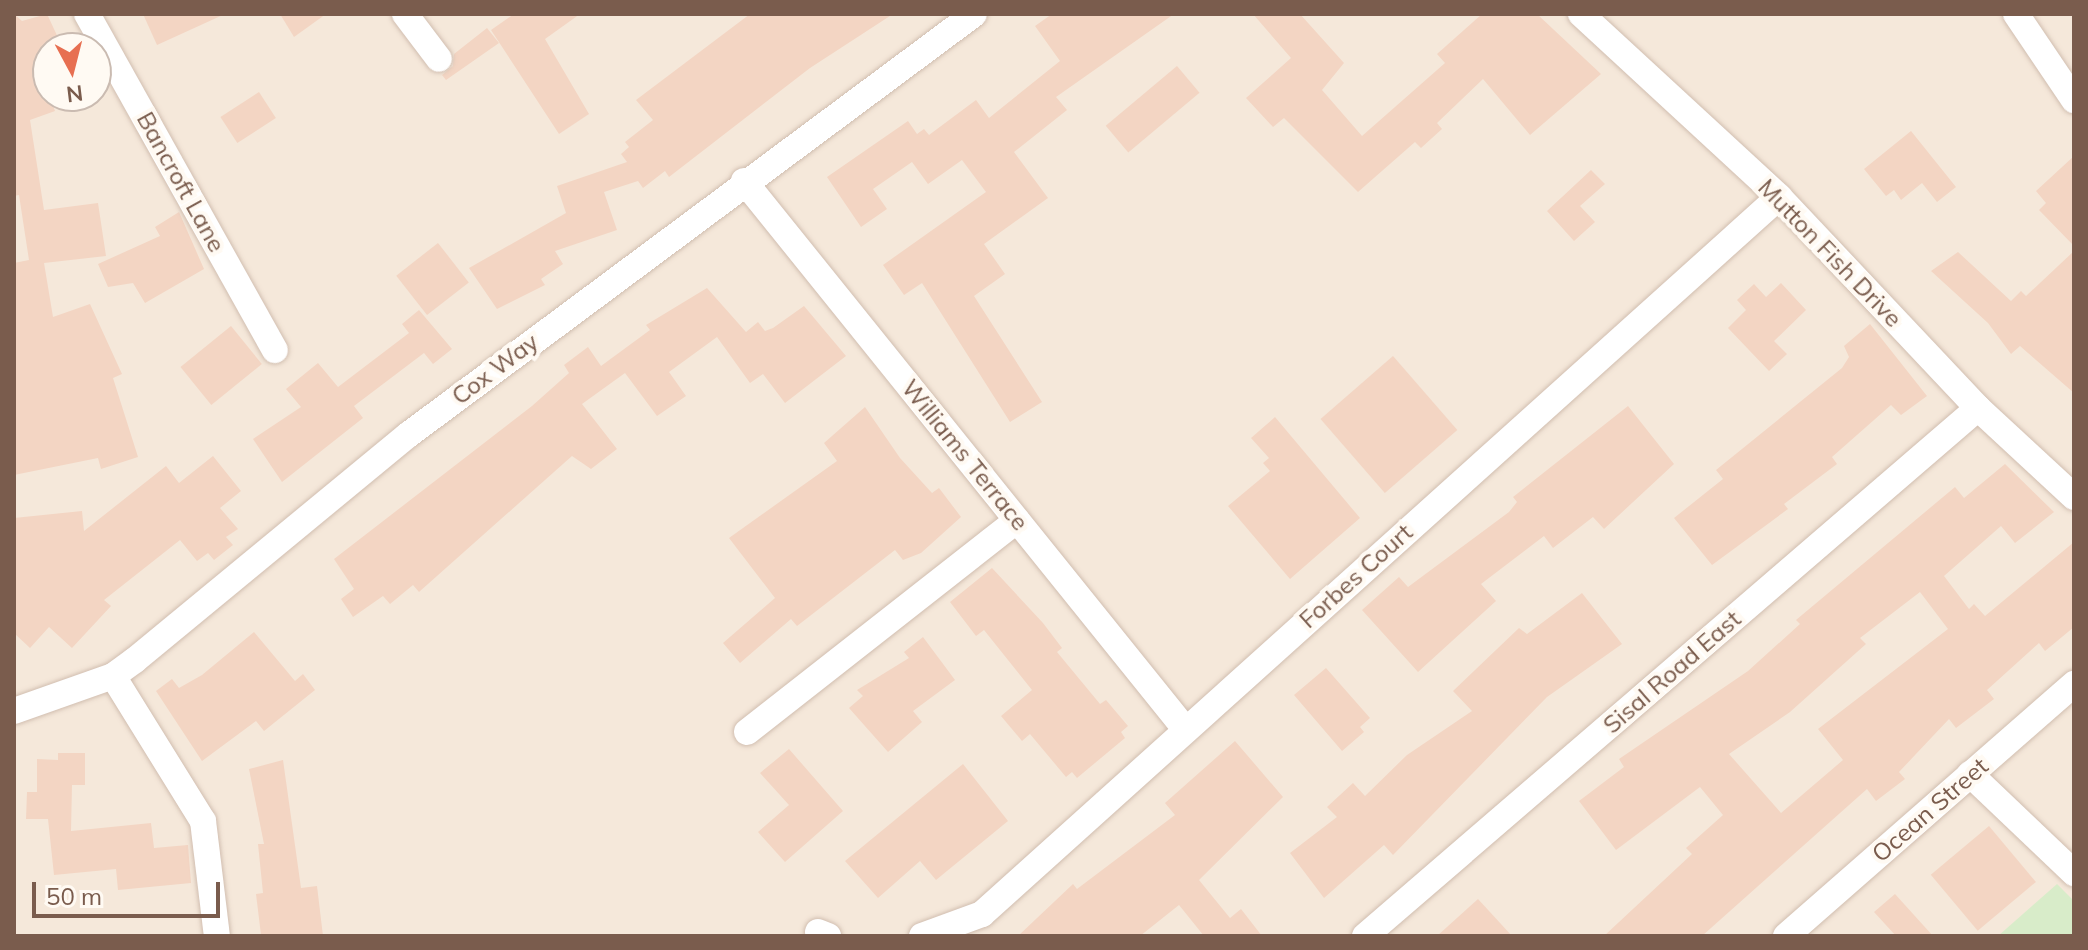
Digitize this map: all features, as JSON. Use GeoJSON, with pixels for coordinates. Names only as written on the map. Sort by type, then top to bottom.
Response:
{"type":"FeatureCollection","features":[{"type":"Feature","properties":{"kind":"street","name":"Bancroft Lane"},"geometry":{"type":"LineString","coordinates":[[87,14],[275,350]]}},
{"type":"Feature","properties":{"kind":"street"},"geometry":{"type":"LineString","coordinates":[[405,14],[439,59]]}},
{"type":"Feature","properties":{"kind":"street","name":"Cox Way"},"geometry":{"type":"LineString","coordinates":[[14,711],[113,676],[408,435],[744,181],[974,14]]}},
{"type":"Feature","properties":{"kind":"street","name":"Mutton Fish Drive"},"geometry":{"type":"LineString","coordinates":[[1581,14],[1779,197],[1978,408],[2074,497]]}},
{"type":"Feature","properties":{"kind":"street"},"geometry":{"type":"LineString","coordinates":[[2016,14],[2074,100]]}},
{"type":"Feature","properties":{"kind":"street","name":"Williams Terrace"},"geometry":{"type":"LineString","coordinates":[[744,181],[1185,729]]}},
{"type":"Feature","properties":{"kind":"street","name":"Forbes Court"},"geometry":{"type":"LineString","coordinates":[[922,936],[982,914],[1779,197]]}},
{"type":"Feature","properties":{"kind":"street","name":"Sisal Road East"},"geometry":{"type":"LineString","coordinates":[[1365,936],[1978,408]]}},
{"type":"Feature","properties":{"kind":"street"},"geometry":{"type":"LineString","coordinates":[[747,732],[1017,520]]}},
{"type":"Feature","properties":{"kind":"street"},"geometry":{"type":"LineString","coordinates":[[113,676],[203,821],[217,936]]}},
{"type":"Feature","properties":{"kind":"street","name":"Ocean Street"},"geometry":{"type":"LineString","coordinates":[[1786,936],[2074,684]]}},
{"type":"Feature","properties":{"kind":"street"},"geometry":{"type":"LineString","coordinates":[[1970,774],[2074,873]]}},
{"type":"Feature","properties":{"kind":"shaded area"},"geometry":{"type":"Polygon","coordinates":[[[14,14],[2074,14],[2074,936],[14,936],[14,14]]]}},
{"type":"Feature","properties":{"kind":"green space"},"geometry":{"type":"Polygon","coordinates":[[[2057,884],[2074,901],[2074,936],[1998,936],[2057,884]]]}},
{"type":"Feature","properties":{"kind":"building"},"geometry":{"type":"Polygon","coordinates":[[[14,14],[22,21],[47,14],[55,32],[32,32],[32,112],[52,112],[30,120],[44,210],[98,203],[106,256],[44,263],[53,317],[90,304],[122,374],[113,378],[138,457],[101,469],[98,458],[14,475],[14,263],[29,260],[19,195],[14,196],[14,14]]]}},
{"type":"Feature","properties":{"kind":"building"},"geometry":{"type":"Polygon","coordinates":[[[143,14],[225,14],[157,45],[143,14]]]}},
{"type":"Feature","properties":{"kind":"building"},"geometry":{"type":"Polygon","coordinates":[[[280,14],[326,14],[294,37],[280,14]]]}},
{"type":"Feature","properties":{"kind":"building"},"geometry":{"type":"Polygon","coordinates":[[[514,14],[580,14],[545,39],[589,114],[559,134],[491,30],[514,14]]]}},
{"type":"Feature","properties":{"kind":"building"},"geometry":{"type":"Polygon","coordinates":[[[750,14],[893,14],[810,68],[669,177],[665,171],[643,188],[638,181],[604,192],[617,230],[555,251],[563,264],[541,279],[545,285],[497,309],[469,268],[566,213],[557,186],[627,162],[621,154],[629,147],[625,142],[653,120],[636,100],[750,14]]]}},
{"type":"Feature","properties":{"kind":"building"},"geometry":{"type":"Polygon","coordinates":[[[1052,14],[1174,14],[1056,97],[1067,110],[1014,152],[1048,198],[984,244],[1005,274],[974,296],[1042,402],[1010,422],[922,283],[904,295],[883,265],[986,192],[962,160],[928,184],[912,162],[873,189],[887,209],[861,227],[827,177],[908,121],[917,134],[924,129],[929,135],[976,100],[989,118],[1060,61],[1035,26],[1052,14]]]}},
{"type":"Feature","properties":{"kind":"building"},"geometry":{"type":"Polygon","coordinates":[[[1253,14],[1300,14],[1344,63],[1322,90],[1362,136],[1445,63],[1437,54],[1482,14],[1537,14],[1601,74],[1530,135],[1483,79],[1437,123],[1442,129],[1421,148],[1415,142],[1358,192],[1284,118],[1273,127],[1246,98],[1291,58],[1253,14]]]}},
{"type":"Feature","properties":{"kind":"building"},"geometry":{"type":"Polygon","coordinates":[[[487,28],[499,43],[446,80],[442,75],[453,66],[454,54],[487,28]]]}},
{"type":"Feature","properties":{"kind":"building"},"geometry":{"type":"Polygon","coordinates":[[[1177,66],[1199,93],[1128,153],[1106,126],[1177,66]]]}},
{"type":"Feature","properties":{"kind":"building"},"geometry":{"type":"Polygon","coordinates":[[[259,92],[276,118],[237,143],[220,117],[259,92]]]}},
{"type":"Feature","properties":{"kind":"building"},"geometry":{"type":"Polygon","coordinates":[[[1911,131],[1956,187],[1937,202],[1922,183],[1901,200],[1894,190],[1886,196],[1864,169],[1911,131]]]}},
{"type":"Feature","properties":{"kind":"building"},"geometry":{"type":"Polygon","coordinates":[[[2074,156],[2074,246],[2039,210],[2046,203],[2036,191],[2074,156]]]}},
{"type":"Feature","properties":{"kind":"building"},"geometry":{"type":"Polygon","coordinates":[[[1591,170],[1605,184],[1580,206],[1595,222],[1574,241],[1547,211],[1591,170]]]}},
{"type":"Feature","properties":{"kind":"building"},"geometry":{"type":"Polygon","coordinates":[[[179,212],[204,269],[145,303],[133,283],[108,287],[98,264],[160,236],[155,227],[179,212]]]}},
{"type":"Feature","properties":{"kind":"building"},"geometry":{"type":"Polygon","coordinates":[[[438,243],[469,282],[427,315],[396,276],[438,243]]]}},
{"type":"Feature","properties":{"kind":"building"},"geometry":{"type":"Polygon","coordinates":[[[2074,251],[2074,393],[2020,346],[2011,354],[1988,323],[1931,271],[1958,252],[2011,301],[2021,291],[2026,296],[2074,251]]]}},
{"type":"Feature","properties":{"kind":"building"},"geometry":{"type":"Polygon","coordinates":[[[1781,283],[1806,310],[1774,341],[1787,354],[1769,371],[1728,328],[1746,310],[1737,300],[1754,284],[1766,297],[1781,283]]]}},
{"type":"Feature","properties":{"kind":"building"},"geometry":{"type":"Polygon","coordinates":[[[707,288],[746,332],[758,322],[765,331],[773,328],[804,306],[846,356],[785,403],[763,374],[750,383],[717,337],[669,372],[686,396],[657,416],[625,373],[582,404],[617,449],[591,469],[572,456],[419,592],[413,585],[390,604],[383,596],[353,617],[341,599],[354,589],[334,559],[532,406],[569,373],[564,365],[588,347],[601,366],[650,330],[646,325],[707,288]]]}},
{"type":"Feature","properties":{"kind":"building"},"geometry":{"type":"Polygon","coordinates":[[[419,310],[452,349],[433,364],[424,353],[354,406],[363,418],[282,482],[253,439],[301,407],[286,389],[318,363],[338,387],[409,333],[402,324],[419,310]]]}},
{"type":"Feature","properties":{"kind":"building"},"geometry":{"type":"Polygon","coordinates":[[[1870,324],[1927,396],[1901,415],[1891,405],[1832,457],[1837,464],[1784,504],[1788,509],[1712,565],[1674,518],[1723,479],[1716,470],[1842,368],[1849,357],[1844,346],[1870,324]]]}},
{"type":"Feature","properties":{"kind":"building"},"geometry":{"type":"Polygon","coordinates":[[[231,326],[262,364],[211,405],[180,367],[231,326]]]}},
{"type":"Feature","properties":{"kind":"building"},"geometry":{"type":"Polygon","coordinates":[[[1393,356],[1457,430],[1385,493],[1321,419],[1393,356]]]}},
{"type":"Feature","properties":{"kind":"building"},"geometry":{"type":"Polygon","coordinates":[[[1628,406],[1674,464],[1604,529],[1593,517],[1553,548],[1544,536],[1481,584],[1496,601],[1418,672],[1362,610],[1399,577],[1408,587],[1509,512],[1517,502],[1513,497],[1628,406]]]}},
{"type":"Feature","properties":{"kind":"building"},"geometry":{"type":"Polygon","coordinates":[[[865,407],[900,458],[932,493],[939,488],[961,517],[921,553],[903,560],[895,550],[797,626],[791,619],[740,663],[723,643],[775,598],[729,538],[837,461],[824,443],[865,407]]]}},
{"type":"Feature","properties":{"kind":"building"},"geometry":{"type":"Polygon","coordinates":[[[1275,417],[1360,518],[1290,579],[1228,506],[1270,471],[1263,463],[1269,458],[1251,438],[1275,417]]]}},
{"type":"Feature","properties":{"kind":"building"},"geometry":{"type":"Polygon","coordinates":[[[213,456],[241,491],[220,508],[238,529],[226,537],[233,545],[214,560],[208,553],[197,561],[180,540],[104,600],[111,606],[72,648],[49,627],[30,648],[14,633],[14,518],[82,511],[84,531],[166,466],[179,483],[213,456]]]}},
{"type":"Feature","properties":{"kind":"building"},"geometry":{"type":"Polygon","coordinates":[[[2005,464],[2054,512],[2015,543],[2001,526],[1944,576],[1969,609],[1974,604],[1985,616],[2074,542],[2074,627],[2045,651],[2039,643],[1987,690],[1994,699],[1956,728],[1949,719],[1899,772],[1905,779],[1876,801],[1867,789],[1702,936],[1604,936],[1692,854],[1686,848],[1723,815],[1700,787],[1616,850],[1579,801],[1624,767],[1619,759],[1748,671],[1800,624],[1796,620],[1955,487],[1964,498],[2005,464]],[[1920,592],[1860,638],[1866,644],[1790,712],[1729,754],[1781,813],[1843,760],[1818,729],[1948,629],[1920,592]]]}},
{"type":"Feature","properties":{"kind":"building"},"geometry":{"type":"Polygon","coordinates":[[[992,568],[1043,623],[1062,648],[1057,652],[1100,704],[1106,700],[1128,726],[1121,732],[1125,738],[1077,778],[1072,772],[1066,777],[1030,734],[1022,741],[1001,716],[1032,690],[984,630],[976,636],[950,602],[992,568]]]}},
{"type":"Feature","properties":{"kind":"building"},"geometry":{"type":"Polygon","coordinates":[[[1582,593],[1622,644],[1547,697],[1393,855],[1384,845],[1324,898],[1290,853],[1337,817],[1327,807],[1353,783],[1365,796],[1407,755],[1472,711],[1453,691],[1519,628],[1527,634],[1582,593]]]}},
{"type":"Feature","properties":{"kind":"building"},"geometry":{"type":"Polygon","coordinates":[[[254,632],[295,681],[303,674],[315,690],[264,731],[256,721],[202,761],[156,691],[172,679],[179,688],[202,675],[254,632]]]}},
{"type":"Feature","properties":{"kind":"building"},"geometry":{"type":"Polygon","coordinates":[[[923,637],[955,680],[913,711],[922,722],[888,752],[849,708],[863,696],[857,690],[909,658],[904,652],[923,637]]]}},
{"type":"Feature","properties":{"kind":"building"},"geometry":{"type":"Polygon","coordinates":[[[1326,668],[1370,718],[1360,727],[1364,732],[1342,751],[1294,695],[1326,668]]]}},
{"type":"Feature","properties":{"kind":"building"},"geometry":{"type":"Polygon","coordinates":[[[1235,741],[1283,797],[1199,880],[1230,918],[1241,909],[1262,936],[1204,936],[1179,905],[1140,936],[1018,936],[1073,884],[1077,889],[1175,815],[1165,803],[1235,741]]]}},
{"type":"Feature","properties":{"kind":"building"},"geometry":{"type":"Polygon","coordinates":[[[789,749],[843,811],[785,862],[758,832],[789,805],[760,773],[789,749]]]}},
{"type":"Feature","properties":{"kind":"building"},"geometry":{"type":"Polygon","coordinates":[[[58,753],[85,753],[85,785],[72,785],[71,831],[151,823],[154,848],[188,845],[191,883],[118,890],[116,869],[54,875],[48,819],[26,819],[27,792],[37,792],[37,759],[58,760],[58,753]]]}},
{"type":"Feature","properties":{"kind":"building"},"geometry":{"type":"Polygon","coordinates":[[[283,760],[301,888],[317,886],[323,936],[261,935],[256,894],[263,893],[258,844],[264,844],[249,769],[283,760]]]}},
{"type":"Feature","properties":{"kind":"building"},"geometry":{"type":"Polygon","coordinates":[[[963,764],[1008,821],[936,880],[920,861],[878,898],[845,861],[963,764]]]}},
{"type":"Feature","properties":{"kind":"building"},"geometry":{"type":"Polygon","coordinates":[[[1989,826],[2036,882],[1978,931],[1931,875],[1989,826]]]}},
{"type":"Feature","properties":{"kind":"building"},"geometry":{"type":"Polygon","coordinates":[[[1895,894],[1933,936],[1896,936],[1874,912],[1895,894]]]}},
{"type":"Feature","properties":{"kind":"building"},"geometry":{"type":"Polygon","coordinates":[[[1478,899],[1512,936],[1437,936],[1478,899]]]}}]}
